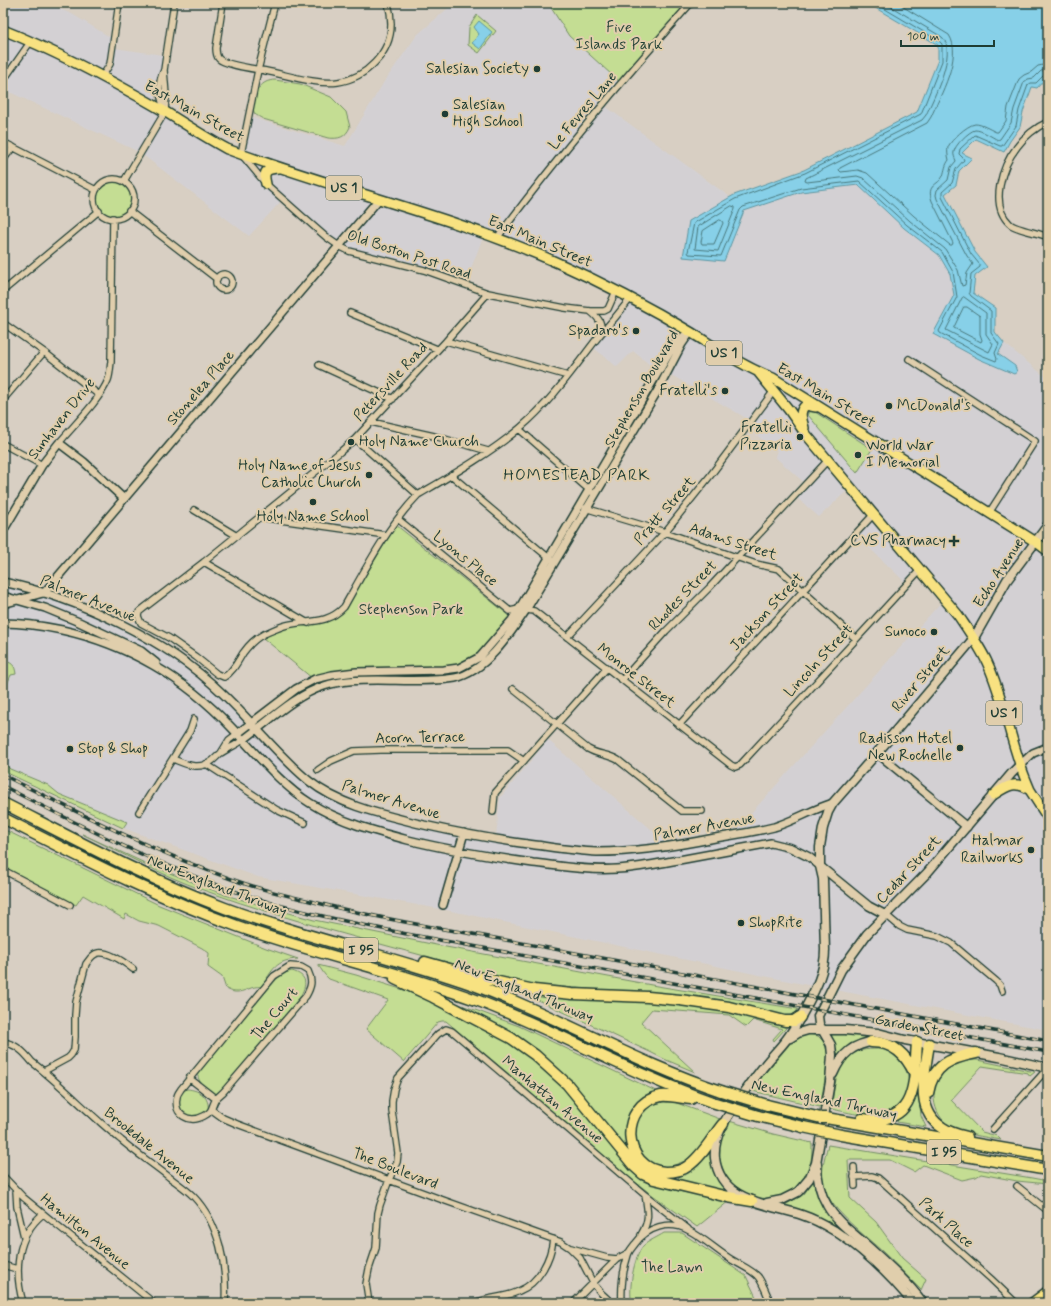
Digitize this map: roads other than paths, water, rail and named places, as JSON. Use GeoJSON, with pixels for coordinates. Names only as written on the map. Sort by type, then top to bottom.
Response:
{"type":"FeatureCollection","features":[{"type":"Feature","properties":{"kind":"highway","name":"New England Thruway"},"geometry":{"type":"LineString","coordinates":[[3,804],[121,863],[190,894],[268,923],[452,978],[509,999],[558,1020],[649,1064],[721,1091],[767,1105],[804,1114],[826,1118],[844,1119],[1048,1156]]}},
{"type":"Feature","properties":{"kind":"highway","name":"New England Thruway"},"geometry":{"type":"LineString","coordinates":[[3,818],[118,876],[187,907],[258,933],[431,985],[496,1008],[538,1025],[647,1077],[712,1102],[758,1116],[841,1135],[1048,1170]]}},
{"type":"Feature","properties":{"kind":"highway"},"geometry":{"type":"LineString","coordinates":[[376,955],[414,960],[498,983],[546,992],[586,995],[640,996],[669,999],[729,1007],[785,1021],[794,1020],[800,1017]]}},
{"type":"Feature","properties":{"kind":"highway"},"geometry":{"type":"LineString","coordinates":[[366,965],[434,997],[511,1038],[535,1054],[567,1084],[634,1166],[643,1174],[660,1181],[754,1202]]}},
{"type":"Feature","properties":{"kind":"highway"},"geometry":{"type":"LineString","coordinates":[[872,1042],[885,1043],[898,1049],[906,1058],[915,1074]]}},
{"type":"Feature","properties":{"kind":"highway"},"geometry":{"type":"LineString","coordinates":[[844,1119],[883,1119],[894,1115],[904,1108],[911,1096],[915,1074],[917,1042]]}},
{"type":"Feature","properties":{"kind":"highway"},"geometry":{"type":"LineString","coordinates":[[929,1044],[924,1089],[927,1109],[936,1123],[948,1131],[1009,1150]]}},
{"type":"Feature","properties":{"kind":"highway"},"geometry":{"type":"LineString","coordinates":[[927,1109],[930,1084],[938,1069],[952,1059],[976,1053]]}},
{"type":"Feature","properties":{"kind":"highway"},"geometry":{"type":"LineString","coordinates":[[712,1102],[665,1096],[646,1102],[637,1112],[631,1125],[630,1137],[633,1150],[640,1160],[653,1169],[667,1172],[678,1170],[689,1166],[694,1161],[723,1124]]}},
{"type":"Feature","properties":{"kind":"main road","name":"East Main Street"},"geometry":{"type":"LineString","coordinates":[[3,30],[49,49],[102,77],[227,149],[497,238],[558,263],[616,291],[691,332],[758,372],[773,378],[1036,542]]}},
{"type":"Feature","properties":{"kind":"main road"},"geometry":{"type":"LineString","coordinates":[[266,184],[264,175],[267,170],[283,168]]}},
{"type":"Feature","properties":{"kind":"main road","name":"US 1"},"geometry":{"type":"LineString","coordinates":[[758,372],[873,515],[958,615],[974,638],[994,680],[1020,765],[1030,790],[1048,818]]}},
{"type":"Feature","properties":{"kind":"main road"},"geometry":{"type":"LineString","coordinates":[[805,432],[801,413],[802,410],[806,405],[822,408]]}},
{"type":"Feature","properties":{"kind":"main road","name":"Echo Avenue"},"geometry":{"type":"LineString","coordinates":[[974,638],[1007,580],[1048,525]]}},
{"type":"Feature","properties":{"kind":"main road","name":"US 1"},"geometry":{"type":"LineString","coordinates":[[1036,542],[1048,551]]}},
{"type":"Feature","properties":{"kind":"main road","name":"River Street"},"geometry":{"type":"LineString","coordinates":[[786,1040],[800,1017],[822,974],[825,961],[823,879],[820,866],[821,836],[833,803],[974,638]]}},
{"type":"Feature","properties":{"kind":"main road","name":"Cedar Street"},"geometry":{"type":"LineString","coordinates":[[830,1082],[832,1048],[818,1022],[818,1016],[838,974],[860,942],[876,924],[912,890],[1020,765]]}},
{"type":"Feature","properties":{"kind":"main road"},"geometry":{"type":"LineString","coordinates":[[993,795],[1013,785],[1024,786],[1030,790]]}},
{"type":"Feature","properties":{"kind":"main road","name":"Garden Street"},"geometry":{"type":"LineString","coordinates":[[786,1040],[802,1031],[823,1030],[878,1033],[905,1040],[1048,1068]]}},
{"type":"Feature","properties":{"kind":"main road"},"geometry":{"type":"LineString","coordinates":[[786,1040],[760,1071],[723,1124],[715,1148],[718,1170],[723,1180],[740,1196],[754,1202],[815,1220],[835,1232],[854,1245],[883,1271],[913,1303]]}},
{"type":"Feature","properties":{"kind":"main road"},"geometry":{"type":"LineString","coordinates":[[754,1202],[776,1202],[788,1198],[798,1192],[809,1179],[817,1157],[830,1082],[838,1063],[844,1055],[856,1046],[872,1042],[905,1040]]}},
{"type":"Feature","properties":{"kind":"main road"},"geometry":{"type":"LineString","coordinates":[[817,1157],[820,1187],[830,1210],[896,1273],[923,1303]]}},
{"type":"Feature","properties":{"kind":"main road"},"geometry":{"type":"LineString","coordinates":[[1032,1303],[1048,1291]]}},
{"type":"Feature","properties":{"kind":"street"},"geometry":{"type":"LineString","coordinates":[[102,77],[110,64],[119,3]]}},
{"type":"Feature","properties":{"kind":"street"},"geometry":{"type":"LineString","coordinates":[[124,181],[165,112],[164,70],[174,3]]}},
{"type":"Feature","properties":{"kind":"street"},"geometry":{"type":"LineString","coordinates":[[223,3],[216,48],[218,58],[225,63],[319,82],[344,80],[364,73],[381,55],[388,42],[391,24],[391,14],[388,3]]}},
{"type":"Feature","properties":{"kind":"street"},"geometry":{"type":"LineString","coordinates":[[241,154],[258,70],[275,3]]}},
{"type":"Feature","properties":{"kind":"street","name":"Le Fevres Lane"},"geometry":{"type":"LineString","coordinates":[[497,238],[547,173],[646,54],[691,3]]}},
{"type":"Feature","properties":{"kind":"street"},"geometry":{"type":"LineString","coordinates":[[3,81],[31,41]]}},
{"type":"Feature","properties":{"kind":"street"},"geometry":{"type":"LineString","coordinates":[[1048,122],[1039,127],[1023,140],[1012,154],[999,190],[999,200],[1001,212],[1011,224],[1015,227],[1048,237]]}},
{"type":"Feature","properties":{"kind":"street"},"geometry":{"type":"LineString","coordinates":[[3,142],[96,190]]}},
{"type":"Feature","properties":{"kind":"street"},"geometry":{"type":"LineString","coordinates":[[3,160],[13,147]]}},
{"type":"Feature","properties":{"kind":"street","name":"Old Boston Post Road"},"geometry":{"type":"LineString","coordinates":[[241,154],[266,184],[321,233],[339,246],[349,251],[373,258],[394,261],[424,270],[488,293],[565,308],[604,311],[608,308],[616,291]]}},
{"type":"Feature","properties":{"kind":"street"},"geometry":{"type":"LineString","coordinates":[[111,179],[124,181],[131,189],[134,200],[130,211],[119,218],[108,217],[99,211],[94,201],[96,190],[100,184],[111,179]]}},
{"type":"Feature","properties":{"kind":"street","name":"Stonelea Place"},"geometry":{"type":"LineString","coordinates":[[44,593],[123,498],[200,408],[229,377],[379,199]]}},
{"type":"Feature","properties":{"kind":"street"},"geometry":{"type":"LineString","coordinates":[[3,291],[99,211]]}},
{"type":"Feature","properties":{"kind":"street"},"geometry":{"type":"LineString","coordinates":[[130,211],[218,279]]}},
{"type":"Feature","properties":{"kind":"street","name":"Sunhaven Drive"},"geometry":{"type":"LineString","coordinates":[[3,531],[42,465],[99,395],[108,381],[111,362],[113,218]]}},
{"type":"Feature","properties":{"kind":"street","name":"Petersville Road"},"geometry":{"type":"LineString","coordinates":[[308,623],[287,625],[262,635],[244,651],[230,673],[224,676],[217,674],[169,638],[141,623],[138,616],[139,612],[237,536],[340,452],[393,399],[488,293]]}},
{"type":"Feature","properties":{"kind":"street"},"geometry":{"type":"LineString","coordinates":[[204,562],[308,623],[327,619],[338,613],[344,607],[386,535],[418,495],[520,429],[540,410],[630,299]]}},
{"type":"Feature","properties":{"kind":"street"},"geometry":{"type":"LineString","coordinates":[[590,311],[600,321],[602,329],[600,336]]}},
{"type":"Feature","properties":{"kind":"street"},"geometry":{"type":"LineString","coordinates":[[350,313],[437,349]]}},
{"type":"Feature","properties":{"kind":"street"},"geometry":{"type":"LineString","coordinates":[[3,323],[44,352],[99,395]]}},
{"type":"Feature","properties":{"kind":"street","name":"Stephenson Boulevard"},"geometry":{"type":"LineString","coordinates":[[206,764],[236,745],[299,698],[324,686],[355,680],[438,680],[455,678],[476,668],[488,658],[518,623],[523,610],[584,507],[677,340],[691,332]]}},
{"type":"Feature","properties":{"kind":"street"},"geometry":{"type":"LineString","coordinates":[[446,341],[568,376]]}},
{"type":"Feature","properties":{"kind":"street"},"geometry":{"type":"LineString","coordinates":[[3,400],[44,352]]}},
{"type":"Feature","properties":{"kind":"street"},"geometry":{"type":"LineString","coordinates":[[910,359],[1035,441],[989,513]]}},
{"type":"Feature","properties":{"kind":"street"},"geometry":{"type":"LineString","coordinates":[[319,365],[393,399]]}},
{"type":"Feature","properties":{"kind":"street","name":"Pratt Street"},"geometry":{"type":"LineString","coordinates":[[567,637],[664,532],[710,476],[773,392]]}},
{"type":"Feature","properties":{"kind":"street"},"geometry":{"type":"LineString","coordinates":[[371,422],[434,436],[488,451]]}},
{"type":"Feature","properties":{"kind":"street"},"geometry":{"type":"LineString","coordinates":[[520,429],[592,492]]}},
{"type":"Feature","properties":{"kind":"street"},"geometry":{"type":"LineString","coordinates":[[355,438],[418,495]]}},
{"type":"Feature","properties":{"kind":"street"},"geometry":{"type":"LineString","coordinates":[[59,443],[84,462],[123,498]]}},
{"type":"Feature","properties":{"kind":"street"},"geometry":{"type":"LineString","coordinates":[[3,444],[42,465]]}},
{"type":"Feature","properties":{"kind":"street","name":"Rhodes Street"},"geometry":{"type":"LineString","coordinates":[[622,680],[666,631],[709,588],[737,556],[828,460]]}},
{"type":"Feature","properties":{"kind":"street"},"geometry":{"type":"LineString","coordinates":[[451,475],[552,560]]}},
{"type":"Feature","properties":{"kind":"street","name":"Adams Street"},"geometry":{"type":"LineString","coordinates":[[584,507],[737,556],[756,564],[779,569],[804,590],[856,639]]}},
{"type":"Feature","properties":{"kind":"street"},"geometry":{"type":"LineString","coordinates":[[194,510],[237,536]]}},
{"type":"Feature","properties":{"kind":"street","name":"Jackson Street"},"geometry":{"type":"LineString","coordinates":[[679,725],[873,515]]}},
{"type":"Feature","properties":{"kind":"street"},"geometry":{"type":"LineString","coordinates":[[259,517],[386,535]]}},
{"type":"Feature","properties":{"kind":"street","name":"Lyons Place"},"geometry":{"type":"LineString","coordinates":[[398,519],[510,611],[523,610]]}},
{"type":"Feature","properties":{"kind":"street","name":"Lincoln Street"},"geometry":{"type":"LineString","coordinates":[[735,767],[740,765],[920,570]]}},
{"type":"Feature","properties":{"kind":"street","name":"Palmer Avenue"},"geometry":{"type":"LineString","coordinates":[[3,582],[44,593],[100,614],[160,646],[204,676],[258,729],[294,768],[309,781],[345,802],[406,820],[499,840],[573,850],[595,852],[639,851],[772,827],[786,823],[818,808],[833,803]]}},
{"type":"Feature","properties":{"kind":"street"},"geometry":{"type":"LineString","coordinates":[[3,604],[44,593]]}},
{"type":"Feature","properties":{"kind":"street","name":"Palmer Avenue"},"geometry":{"type":"LineString","coordinates":[[3,596],[45,608],[111,636],[141,651],[211,707],[289,787],[307,802],[346,822],[424,844],[459,851],[513,860],[590,869],[637,867],[771,843],[790,848],[809,857],[869,906],[886,915]]}},
{"type":"Feature","properties":{"kind":"street","name":"Stephenson Boulevard"},"geometry":{"type":"LineString","coordinates":[[220,754],[229,740],[296,690],[315,679],[356,672],[444,670],[459,668],[480,657],[512,620],[523,610]]}},
{"type":"Feature","properties":{"kind":"street","name":"Monroe Street"},"geometry":{"type":"LineString","coordinates":[[523,610],[534,611],[735,767]]}},
{"type":"Feature","properties":{"kind":"street","name":"Palmer Avenue"},"geometry":{"type":"LineString","coordinates":[[3,623],[30,624],[96,639],[138,656],[176,680]]}},
{"type":"Feature","properties":{"kind":"street"},"geometry":{"type":"LineString","coordinates":[[493,812],[495,794],[607,668]]}},
{"type":"Feature","properties":{"kind":"street"},"geometry":{"type":"LineString","coordinates":[[514,689],[593,752],[612,756],[682,811],[702,811]]}},
{"type":"Feature","properties":{"kind":"street"},"geometry":{"type":"LineString","coordinates":[[139,812],[190,731],[194,719]]}},
{"type":"Feature","properties":{"kind":"street","name":"Cedar Street"},"geometry":{"type":"LineString","coordinates":[[1020,765],[1033,753],[1048,747]]}},
{"type":"Feature","properties":{"kind":"street","name":"Acorn Terrace"},"geometry":{"type":"LineString","coordinates":[[318,770],[331,761],[354,752],[381,750],[508,750],[524,761]]}},
{"type":"Feature","properties":{"kind":"street"},"geometry":{"type":"LineString","coordinates":[[877,753],[967,827]]}},
{"type":"Feature","properties":{"kind":"street"},"geometry":{"type":"LineString","coordinates":[[172,759],[195,767],[206,764],[276,810],[305,823]]}},
{"type":"Feature","properties":{"kind":"street"},"geometry":{"type":"LineString","coordinates":[[444,905],[464,833]]}},
{"type":"Feature","properties":{"kind":"street"},"geometry":{"type":"LineString","coordinates":[[3,870],[70,905]]}},
{"type":"Feature","properties":{"kind":"street"},"geometry":{"type":"LineString","coordinates":[[886,915],[899,926],[907,930],[937,936],[951,943],[996,981],[1000,985],[1002,991]]}},
{"type":"Feature","properties":{"kind":"street"},"geometry":{"type":"LineString","coordinates":[[44,1071],[72,1055],[76,1037],[76,1002],[86,964],[89,959],[98,953],[107,954],[123,961],[133,969]]}},
{"type":"Feature","properties":{"kind":"street","name":"The Court"},"geometry":{"type":"LineString","coordinates":[[290,966],[301,967],[308,971],[311,981],[306,996],[216,1099],[212,1110],[205,1116],[193,1120],[180,1114],[177,1106],[177,1097],[181,1088],[274,976],[290,966]]}},
{"type":"Feature","properties":{"kind":"street","name":"Manhattan Avenue"},"geometry":{"type":"LineString","coordinates":[[389,1180],[397,1162],[398,1153],[392,1111],[394,1089],[398,1078],[442,1030],[446,1029],[452,1031],[688,1230],[734,1262],[751,1271],[758,1277],[771,1303]]}},
{"type":"Feature","properties":{"kind":"street","name":"Brookdale Avenue"},"geometry":{"type":"LineString","coordinates":[[3,1042],[11,1044],[24,1052],[32,1062],[121,1140],[192,1196],[205,1211],[214,1228],[223,1262],[225,1286],[224,1303]]}},
{"type":"Feature","properties":{"kind":"street"},"geometry":{"type":"LineString","coordinates":[[993,1129],[1048,1068]]}},
{"type":"Feature","properties":{"kind":"street"},"geometry":{"type":"LineString","coordinates":[[189,1078],[216,1099]]}},
{"type":"Feature","properties":{"kind":"street","name":"The Boulevard"},"geometry":{"type":"LineString","coordinates":[[212,1110],[223,1118],[237,1124],[561,1242],[570,1248],[580,1258],[593,1283],[612,1303]]}},
{"type":"Feature","properties":{"kind":"street"},"geometry":{"type":"LineString","coordinates":[[854,1167],[855,1186]]}},
{"type":"Feature","properties":{"kind":"street","name":"Hamilton Avenue"},"geometry":{"type":"LineString","coordinates":[[3,1176],[43,1214],[154,1303]]}},
{"type":"Feature","properties":{"kind":"street","name":"Park Place"},"geometry":{"type":"LineString","coordinates":[[854,1177],[872,1176],[878,1178],[1016,1303]]}},
{"type":"Feature","properties":{"kind":"street"},"geometry":{"type":"LineString","coordinates":[[369,1303],[366,1284],[376,1248],[380,1205],[389,1180]]}},
{"type":"Feature","properties":{"kind":"street"},"geometry":{"type":"LineString","coordinates":[[1016,1186],[1048,1211]]}},
{"type":"Feature","properties":{"kind":"street"},"geometry":{"type":"LineString","coordinates":[[16,1190],[17,1207],[24,1237]]}},
{"type":"Feature","properties":{"kind":"street"},"geometry":{"type":"LineString","coordinates":[[573,1303],[618,1259],[628,1253],[639,1238],[646,1226],[648,1214],[645,1195]]}},
{"type":"Feature","properties":{"kind":"street"},"geometry":{"type":"LineString","coordinates":[[23,1303],[20,1294],[17,1269],[20,1251],[29,1227],[43,1214]]}},
{"type":"Feature","properties":{"kind":"street"},"geometry":{"type":"LineString","coordinates":[[639,1238],[650,1230],[661,1226],[672,1225],[688,1230]]}},
{"type":"Feature","properties":{"kind":"street"},"geometry":{"type":"LineString","coordinates":[[474,1303],[484,1299],[520,1291],[529,1285],[542,1271],[552,1250],[553,1239]]}},
{"type":"Feature","properties":{"kind":"street","name":"The Boulevard"},"geometry":{"type":"LineString","coordinates":[[570,1248],[607,1258],[618,1259]]}},
{"type":"Feature","properties":{"kind":"street"},"geometry":{"type":"LineString","coordinates":[[622,1303],[623,1282],[628,1253]]}},
{"type":"Feature","properties":{"kind":"street"},"geometry":{"type":"LineString","coordinates":[[3,1265],[17,1269]]}},
{"type":"Feature","properties":{"kind":"water"},"geometry":{"type":"Polygon","coordinates":[[[867,3],[1048,3],[1048,79],[1045,79],[1037,88],[1032,87],[1023,112],[1020,127],[1004,152],[976,139],[962,153],[972,158],[959,171],[956,185],[945,194],[975,252],[987,267],[975,276],[973,293],[995,308],[995,332],[1004,343],[998,354],[1015,366],[1017,372],[1014,374],[979,359],[933,334],[954,295],[950,274],[939,255],[904,228],[858,185],[801,192],[744,211],[724,261],[683,257],[689,221],[734,195],[804,170],[917,112],[938,60],[938,45],[867,3]]]}},
{"type":"Feature","properties":{"kind":"water"},"geometry":{"type":"Polygon","coordinates":[[[479,21],[492,32],[480,49],[472,43],[479,34],[474,27],[479,21]]]}},
{"type":"Feature","properties":{"kind":"railway"},"geometry":{"type":"LineString","coordinates":[[3,775],[60,804],[175,857],[234,880],[281,894],[351,911],[411,923],[1048,1041]]}},
{"type":"Feature","properties":{"kind":"railway"},"geometry":{"type":"LineString","coordinates":[[3,786],[116,842],[173,868],[231,890],[296,910],[407,934],[1048,1052]]}},
{"type":"Feature","properties":{"kind":"place","name":"Salesian Society"},"geometry":{"type":"Point","coordinates":[537,69]}},
{"type":"Feature","properties":{"kind":"place","name":"Salesian High School"},"geometry":{"type":"Point","coordinates":[445,114]}},
{"type":"Feature","properties":{"kind":"place","name":"Spadaro's"},"geometry":{"type":"Point","coordinates":[636,331]}},
{"type":"Feature","properties":{"kind":"place","name":"Fratelli's"},"geometry":{"type":"Point","coordinates":[725,391]}},
{"type":"Feature","properties":{"kind":"place","name":"McDonald's"},"geometry":{"type":"Point","coordinates":[889,406]}},
{"type":"Feature","properties":{"kind":"place","name":"Fratellii Pizzaria"},"geometry":{"type":"Point","coordinates":[800,437]}},
{"type":"Feature","properties":{"kind":"place","name":"Holy Name Church"},"geometry":{"type":"Point","coordinates":[351,442]}},
{"type":"Feature","properties":{"kind":"place","name":"World War I Memorial"},"geometry":{"type":"Point","coordinates":[858,455]}},
{"type":"Feature","properties":{"kind":"place","name":"Holy Name of Jesus Catholic Church"},"geometry":{"type":"Point","coordinates":[369,475]}},
{"type":"Feature","properties":{"kind":"place","name":"Holy Name School"},"geometry":{"type":"Point","coordinates":[313,502]}},
{"type":"Feature","properties":{"kind":"place","name":"CVS Pharmacy"},"geometry":{"type":"Point","coordinates":[954,541]}},
{"type":"Feature","properties":{"kind":"place","name":"Sunoco"},"geometry":{"type":"Point","coordinates":[934,632]}},
{"type":"Feature","properties":{"kind":"place","name":"Radisson Hotel New Rochelle"},"geometry":{"type":"Point","coordinates":[960,748]}},
{"type":"Feature","properties":{"kind":"place","name":"Stop & Shop"},"geometry":{"type":"Point","coordinates":[70,749]}},
{"type":"Feature","properties":{"kind":"place","name":"Halmar Railworks"},"geometry":{"type":"Point","coordinates":[1031,850]}},
{"type":"Feature","properties":{"kind":"place","name":"ShopRite"},"geometry":{"type":"Point","coordinates":[741,923]}},
{"type":"Feature","properties":{"kind":"district","name":"HOMESTEAD PARK"},"geometry":{"type":"Point","coordinates":[577,475]}},
{"type":"Feature","properties":{"kind":"park label","name":"Five Islands Park"},"geometry":{"type":"Point","coordinates":[619,36]}},
{"type":"Feature","properties":{"kind":"park label","name":"Stephenson Park"},"geometry":{"type":"Point","coordinates":[411,610]}},
{"type":"Feature","properties":{"kind":"park label","name":"The Lawn"},"geometry":{"type":"Point","coordinates":[672,1268]}}]}
